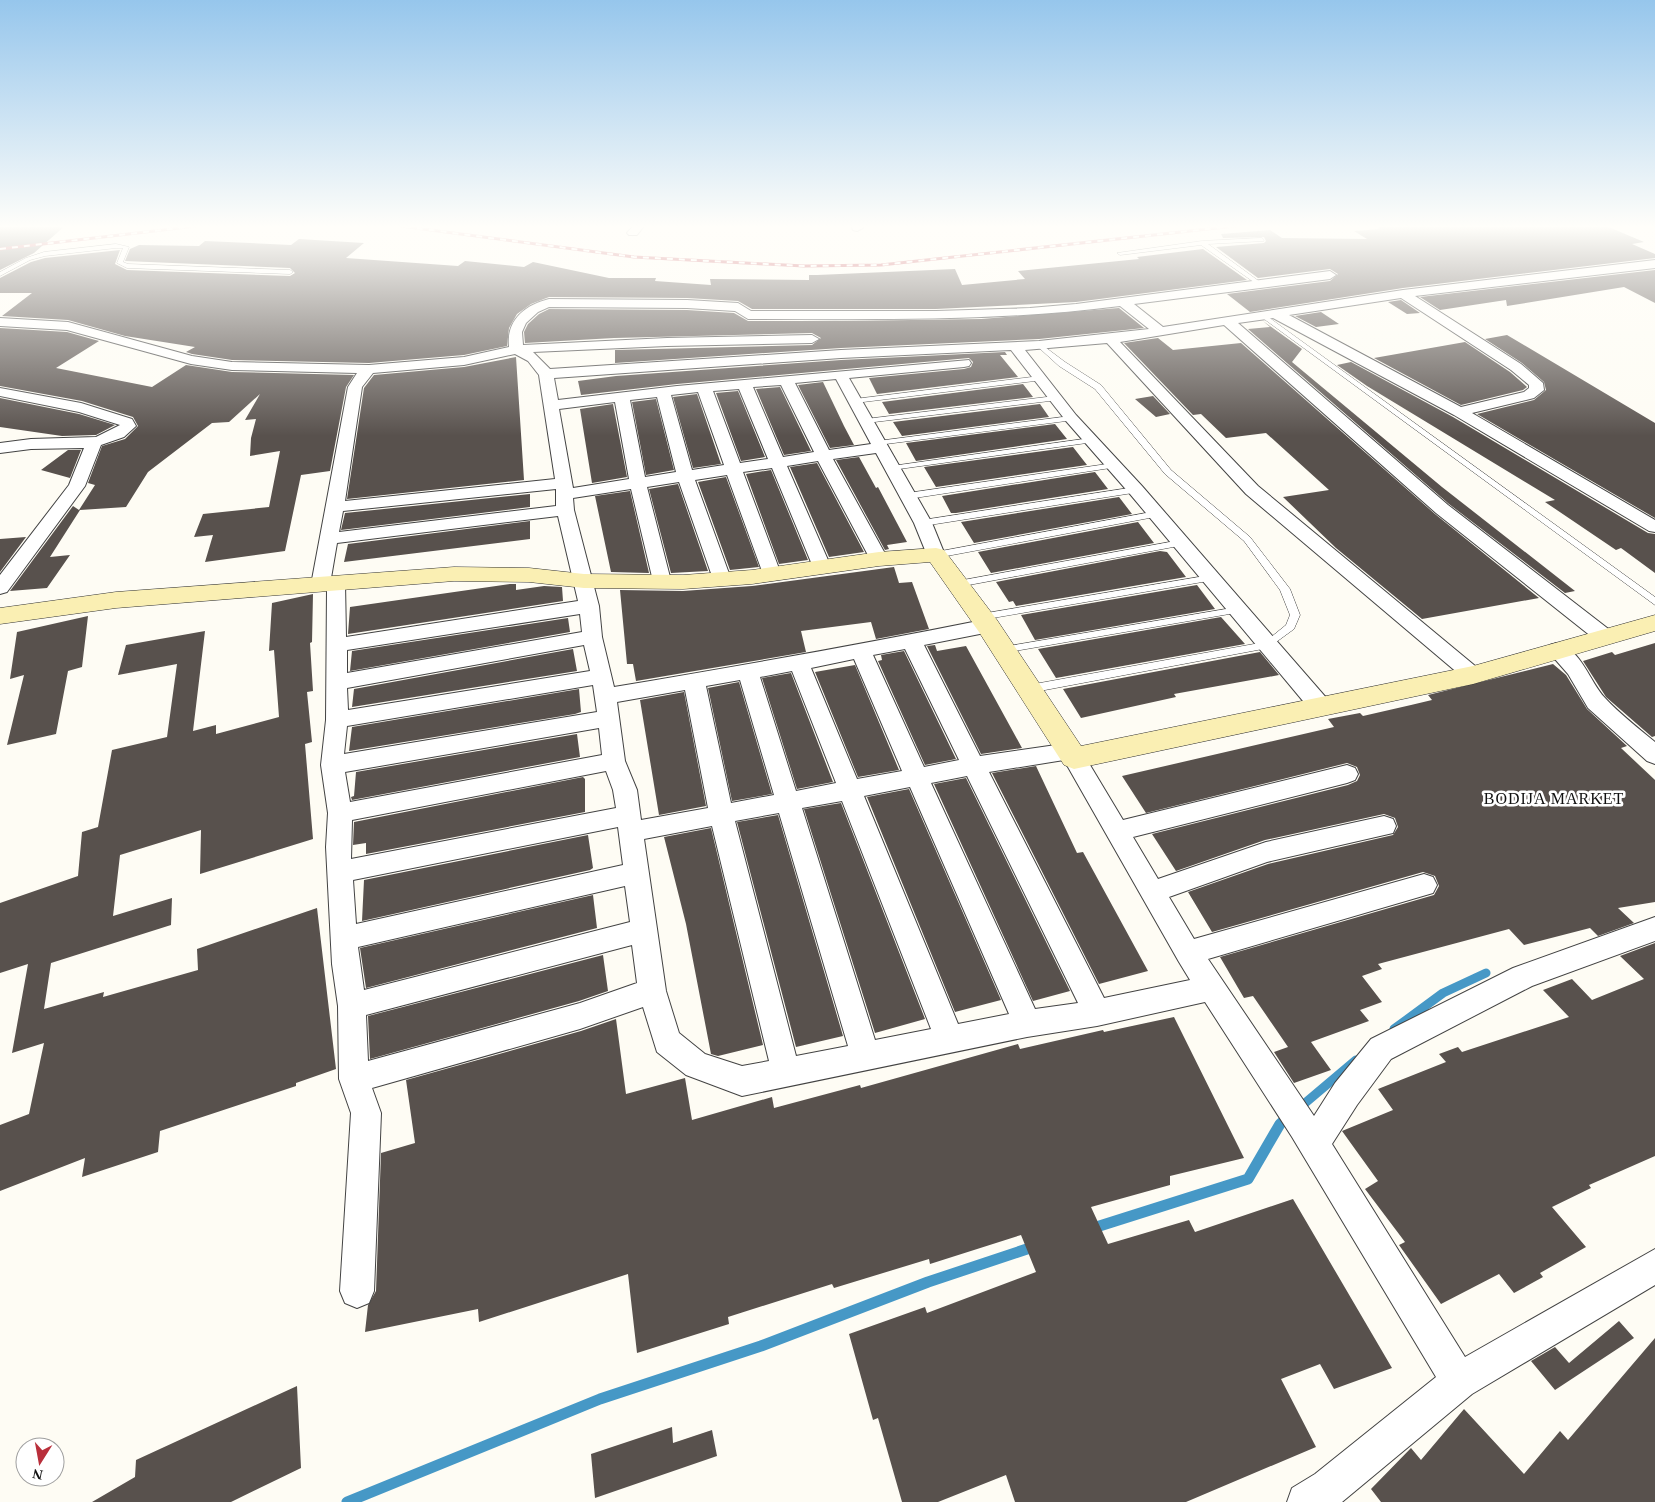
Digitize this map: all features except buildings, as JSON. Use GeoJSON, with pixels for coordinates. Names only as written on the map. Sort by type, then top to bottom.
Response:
{"type":"FeatureCollection","features":[{"type":"Feature","properties":{"kind":"street"},"geometry":{"type":"LineString","coordinates":[[516,348],[515,332],[525,316],[540,305],[549,303],[687,304],[738,307],[748,315],[1007,315],[1172,295]]}},
{"type":"Feature","properties":{"kind":"street"},"geometry":{"type":"LineString","coordinates":[[550,406],[663,392],[841,376],[1019,351],[1040,345],[1110,339],[1161,332],[1396,295]]}},
{"type":"Feature","properties":{"kind":"street"},"geometry":{"type":"LineString","coordinates":[[1405,295],[1516,366],[1536,383],[1537,390],[1529,395],[1459,412]]}},
{"type":"Feature","properties":{"kind":"street"},"geometry":{"type":"LineString","coordinates":[[1123,302],[1161,332]]}},
{"type":"Feature","properties":{"kind":"street"},"geometry":{"type":"LineString","coordinates":[[1269,314],[1459,412],[1655,527]]}},
{"type":"Feature","properties":{"kind":"street"},"geometry":{"type":"LineString","coordinates":[[1227,321],[1442,509],[1604,636]]}},
{"type":"Feature","properties":{"kind":"street"},"geometry":{"type":"LineString","coordinates":[[0,322],[68,326],[191,360],[232,366],[368,369],[464,361],[492,356],[516,348],[812,339]]}},
{"type":"Feature","properties":{"kind":"street"},"geometry":{"type":"LineString","coordinates":[[1110,339],[1252,490],[1473,676]]}},
{"type":"Feature","properties":{"kind":"street"},"geometry":{"type":"LineString","coordinates":[[516,348],[533,358],[546,374],[564,496],[589,606],[592,637],[604,686],[614,761],[625,790],[652,991],[667,1042],[696,1065],[742,1081],[1027,1024],[1097,1013],[1210,988]]}},
{"type":"Feature","properties":{"kind":"street"},"geometry":{"type":"LineString","coordinates":[[546,374],[841,354],[1019,351]]}},
{"type":"Feature","properties":{"kind":"street"},"geometry":{"type":"LineString","coordinates":[[1019,351],[1071,418],[1157,514],[1320,707]]}},
{"type":"Feature","properties":{"kind":"street"},"geometry":{"type":"LineString","coordinates":[[357,1291],[366,1113],[354,1079],[352,1006],[344,938],[340,872],[340,813],[332,765],[337,720],[335,683],[336,645],[328,584],[329,539],[336,507],[354,388],[368,369]]}},
{"type":"Feature","properties":{"kind":"street"},"geometry":{"type":"LineString","coordinates":[[841,376],[923,523],[936,555],[985,622],[1072,755],[1188,953],[1281,1093],[1459,1381]]}},
{"type":"Feature","properties":{"kind":"street"},"geometry":{"type":"LineString","coordinates":[[788,381],[823,455],[879,559]]}},
{"type":"Feature","properties":{"kind":"street"},"geometry":{"type":"LineString","coordinates":[[744,384],[822,567]]}},
{"type":"Feature","properties":{"kind":"street"},"geometry":{"type":"LineString","coordinates":[[704,388],[732,469],[772,574]]}},
{"type":"Feature","properties":{"kind":"street"},"geometry":{"type":"LineString","coordinates":[[0,392],[66,404],[127,422],[128,426],[106,439],[95,441],[76,444],[31,444],[0,448]]}},
{"type":"Feature","properties":{"kind":"street"},"geometry":{"type":"LineString","coordinates":[[663,392],[685,476],[722,579]]}},
{"type":"Feature","properties":{"kind":"street"},"geometry":{"type":"LineString","coordinates":[[622,397],[638,483],[662,581]]}},
{"type":"Feature","properties":{"kind":"street"},"geometry":{"type":"LineString","coordinates":[[0,588],[77,486],[95,441]]}},
{"type":"Feature","properties":{"kind":"street"},"geometry":{"type":"LineString","coordinates":[[329,539],[638,483],[880,445]]}},
{"type":"Feature","properties":{"kind":"street"},"geometry":{"type":"LineString","coordinates":[[336,507],[564,496]]}},
{"type":"Feature","properties":{"kind":"street"},"geometry":{"type":"LineString","coordinates":[[0,616],[116,600],[454,574],[529,575],[584,580],[662,581],[722,579],[879,559],[936,555]]}},
{"type":"Feature","properties":{"kind":"street"},"geometry":{"type":"LineString","coordinates":[[336,645],[589,606]]}},
{"type":"Feature","properties":{"kind":"street"},"geometry":{"type":"LineString","coordinates":[[337,720],[604,686],[694,680],[799,663],[911,640],[985,622]]}},
{"type":"Feature","properties":{"kind":"street"},"geometry":{"type":"LineString","coordinates":[[340,872],[630,824],[722,816],[974,766],[1072,755],[1473,676],[1604,636],[1655,623]]}},
{"type":"Feature","properties":{"kind":"street"},"geometry":{"type":"LineString","coordinates":[[335,683],[592,637]]}},
{"type":"Feature","properties":{"kind":"street"},"geometry":{"type":"LineString","coordinates":[[911,640],[1097,1013]]}},
{"type":"Feature","properties":{"kind":"street"},"geometry":{"type":"LineString","coordinates":[[860,650],[1027,1024]]}},
{"type":"Feature","properties":{"kind":"street"},"geometry":{"type":"LineString","coordinates":[[1557,650],[1575,669],[1596,703],[1655,755]]}},
{"type":"Feature","properties":{"kind":"street"},"geometry":{"type":"LineString","coordinates":[[799,663],[950,1040]]}},
{"type":"Feature","properties":{"kind":"street"},"geometry":{"type":"LineString","coordinates":[[747,670],[786,803],[866,1056]]}},
{"type":"Feature","properties":{"kind":"street"},"geometry":{"type":"LineString","coordinates":[[694,680],[722,816],[786,1072]]}},
{"type":"Feature","properties":{"kind":"street"},"geometry":{"type":"LineString","coordinates":[[332,765],[608,718]]}},
{"type":"Feature","properties":{"kind":"street"},"geometry":{"type":"LineString","coordinates":[[340,813],[614,761]]}},
{"type":"Feature","properties":{"kind":"street"},"geometry":{"type":"LineString","coordinates":[[1117,831],[1347,774]]}},
{"type":"Feature","properties":{"kind":"street"},"geometry":{"type":"LineString","coordinates":[[1152,892],[1266,852],[1384,826]]}},
{"type":"Feature","properties":{"kind":"street"},"geometry":{"type":"LineString","coordinates":[[344,938],[636,873]]}},
{"type":"Feature","properties":{"kind":"street"},"geometry":{"type":"LineString","coordinates":[[1188,953],[1424,885]]}},
{"type":"Feature","properties":{"kind":"street"},"geometry":{"type":"LineString","coordinates":[[1308,1136],[1346,1094],[1381,1049],[1530,974],[1655,929]]}},
{"type":"Feature","properties":{"kind":"street"},"geometry":{"type":"LineString","coordinates":[[352,1006],[644,930]]}},
{"type":"Feature","properties":{"kind":"street"},"geometry":{"type":"LineString","coordinates":[[354,1079],[580,1016],[652,991]]}},
{"type":"Feature","properties":{"kind":"street"},"geometry":{"type":"LineString","coordinates":[[1306,1502],[1329,1488],[1459,1381],[1655,1266]]}},
{"type":"Feature","properties":{"kind":"lane"},"geometry":{"type":"LineString","coordinates":[[1269,314],[1655,602]]}},
{"type":"Feature","properties":{"kind":"lane"},"geometry":{"type":"LineString","coordinates":[[1029,690],[1268,645],[1290,627],[1295,615],[1285,589],[1247,539],[1168,472],[1098,387],[1062,364],[1040,345]]}},
{"type":"Feature","properties":{"kind":"lane"},"geometry":{"type":"LineString","coordinates":[[855,401],[1040,378]]}},
{"type":"Feature","properties":{"kind":"lane"},"geometry":{"type":"LineString","coordinates":[[866,421],[1056,398]]}},
{"type":"Feature","properties":{"kind":"lane"},"geometry":{"type":"LineString","coordinates":[[880,445],[1071,418]]}},
{"type":"Feature","properties":{"kind":"lane"},"geometry":{"type":"LineString","coordinates":[[892,468],[1091,440]]}},
{"type":"Feature","properties":{"kind":"lane"},"geometry":{"type":"LineString","coordinates":[[908,496],[1114,465]]}},
{"type":"Feature","properties":{"kind":"lane"},"geometry":{"type":"LineString","coordinates":[[923,523],[1136,490]]}},
{"type":"Feature","properties":{"kind":"lane"},"geometry":{"type":"LineString","coordinates":[[936,555],[1157,514]]}},
{"type":"Feature","properties":{"kind":"lane"},"geometry":{"type":"LineString","coordinates":[[958,584],[1181,542]]}},
{"type":"Feature","properties":{"kind":"lane"},"geometry":{"type":"LineString","coordinates":[[985,622],[1211,578]]}},
{"type":"Feature","properties":{"kind":"lane"},"geometry":{"type":"LineString","coordinates":[[1003,650],[1238,610]]}},
{"type":"Feature","properties":{"kind":"waterway"},"geometry":{"type":"LineString","coordinates":[[1394,1029],[1443,993],[1486,973]]}},
{"type":"Feature","properties":{"kind":"waterway"},"geometry":{"type":"LineString","coordinates":[[1298,1109],[1356,1060]]}},
{"type":"Feature","properties":{"kind":"waterway"},"geometry":{"type":"LineString","coordinates":[[1090,1229],[1248,1179],[1280,1124],[1289,1116]]}},
{"type":"Feature","properties":{"kind":"waterway"},"geometry":{"type":"LineString","coordinates":[[347,1502],[600,1399],[761,1346],[928,1282],[1036,1246]]}},
{"type":"Feature","properties":{"kind":"district","name":"BODIJA MARKET"},"geometry":{"type":"Point","coordinates":[1554,798]}}]}
